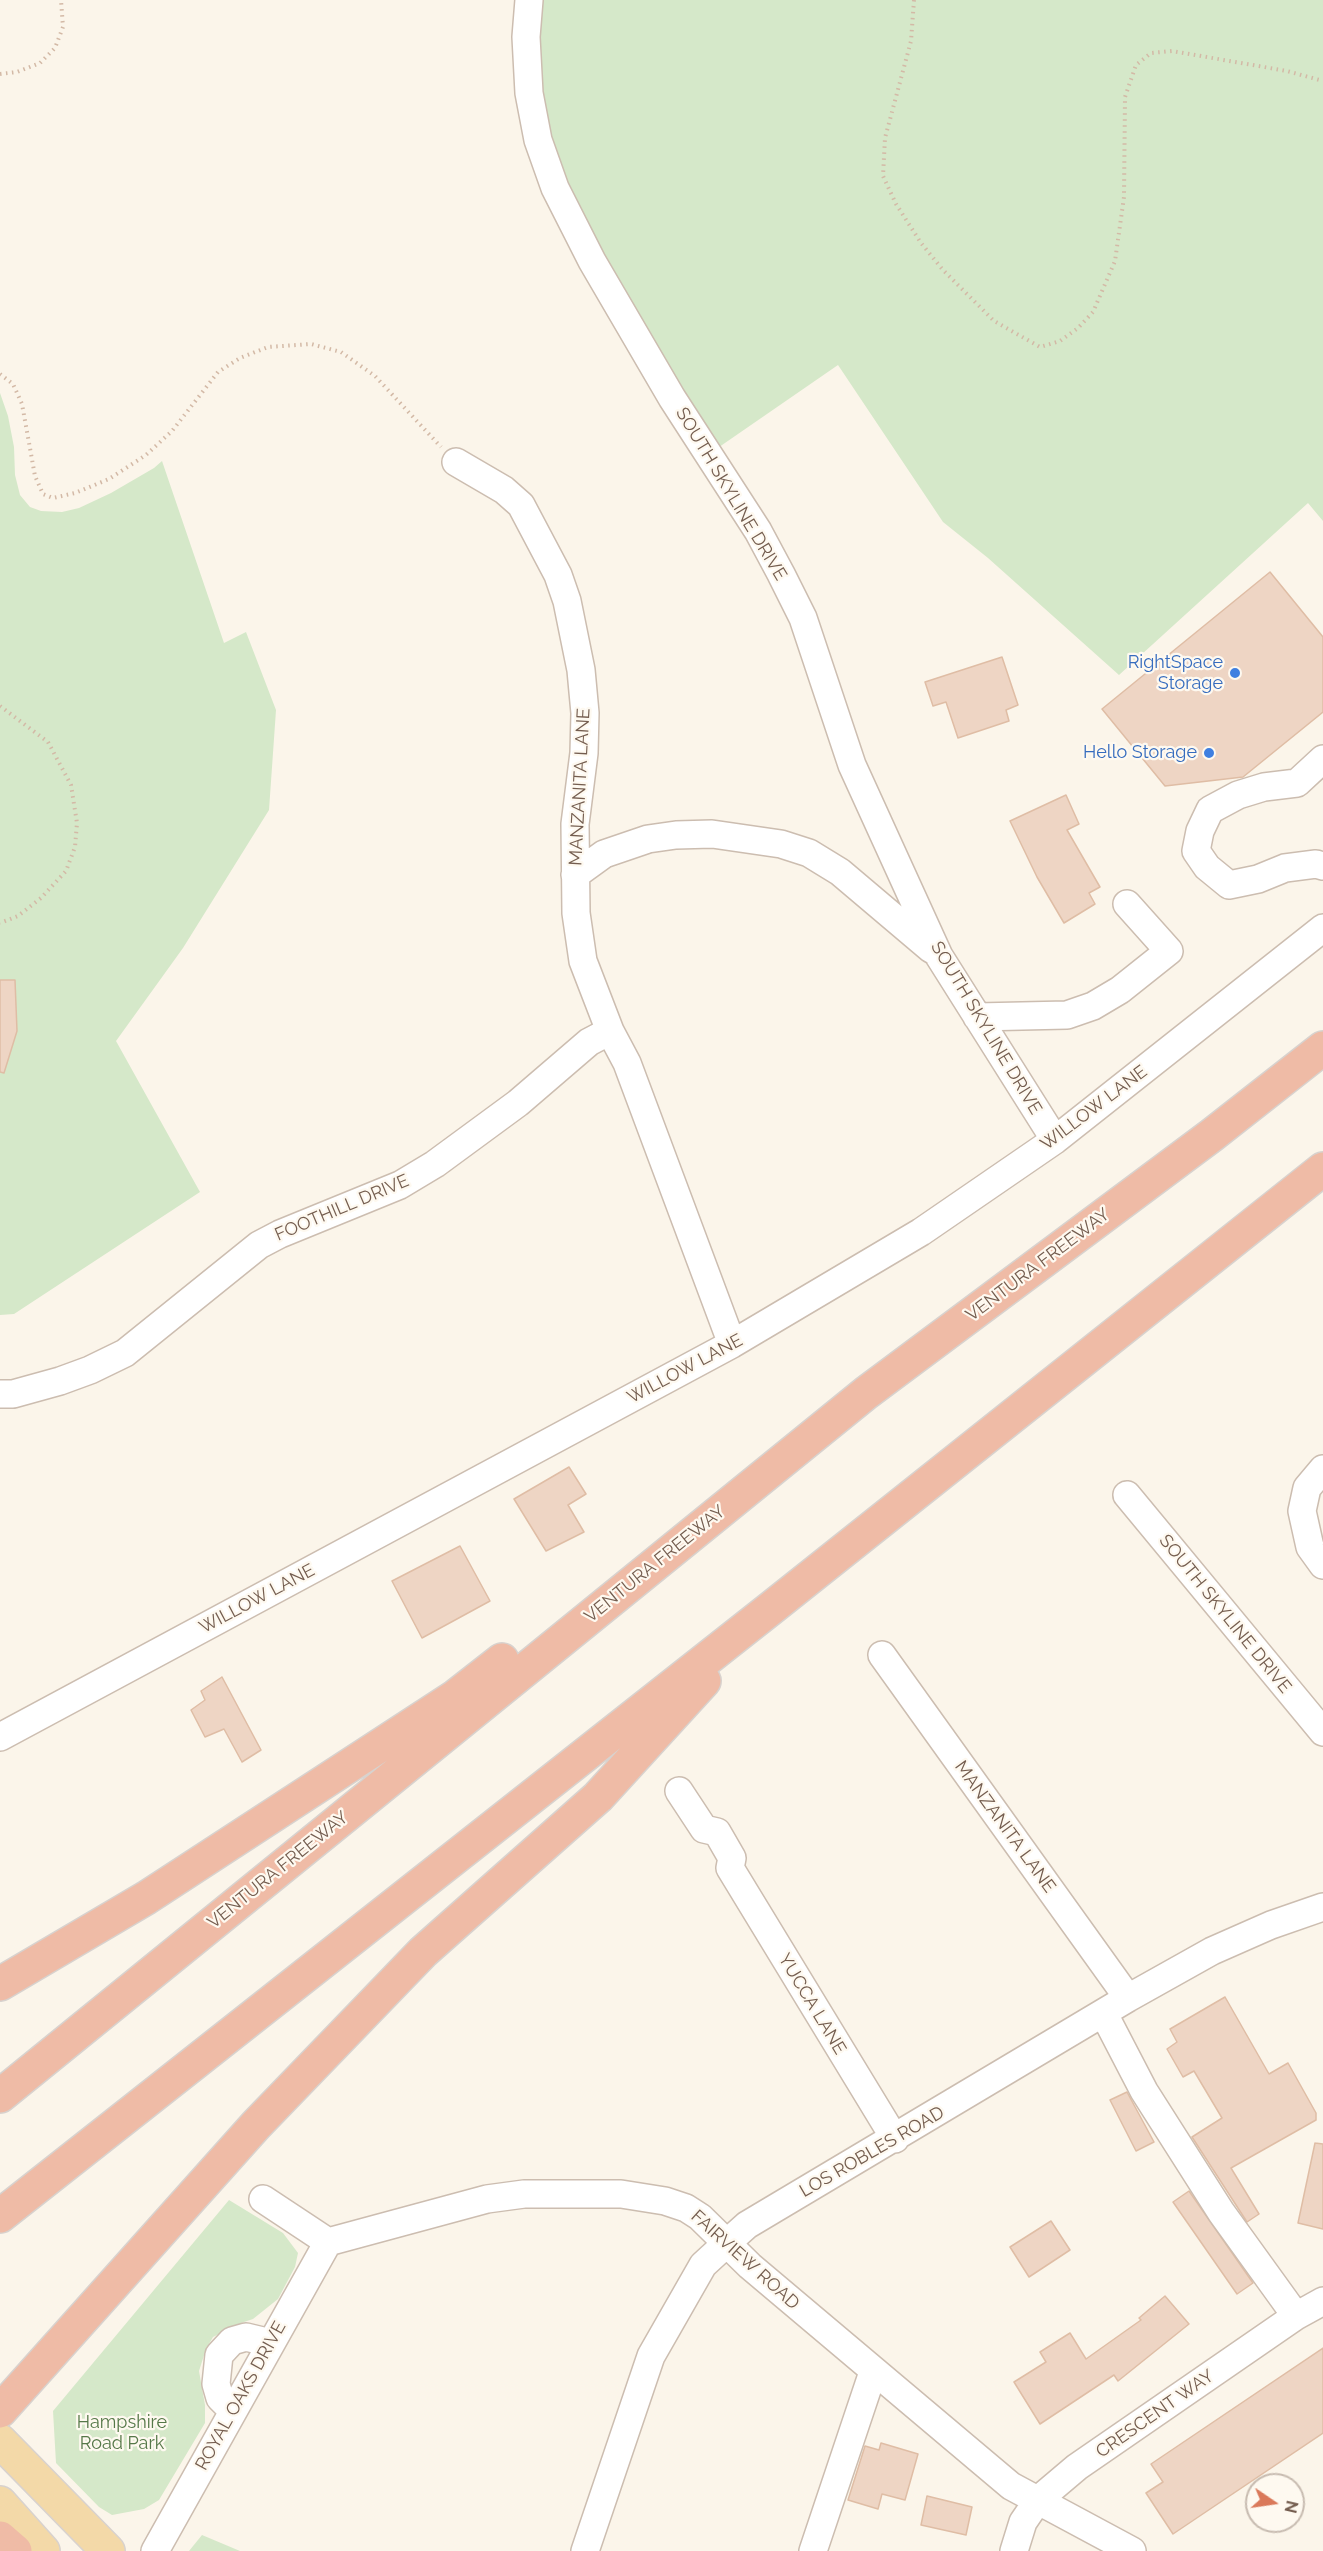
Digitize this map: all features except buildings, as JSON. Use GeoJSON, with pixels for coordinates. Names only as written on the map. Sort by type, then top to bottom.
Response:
{"type":"FeatureCollection","features":[{"type":"Feature","properties":{"kind":"highway","name":"VENTURA FREEWAY"},"geometry":{"type":"LineString","coordinates":[[0,2096],[866,1393],[1212,1135],[1323,1048]]}},
{"type":"Feature","properties":{"kind":"highway"},"geometry":{"type":"LineString","coordinates":[[0,2216],[770,1609],[1323,1169]]}},
{"type":"Feature","properties":{"kind":"highway"},"geometry":{"type":"LineString","coordinates":[[0,1984],[146,1898],[456,1696],[796,1431],[866,1393]]}},
{"type":"Feature","properties":{"kind":"highway"},"geometry":{"type":"LineString","coordinates":[[0,2411],[256,2125],[423,1952],[598,1797],[770,1609]]}},
{"type":"Feature","properties":{"kind":"highway"},"geometry":{"type":"LineString","coordinates":[[0,2538],[15,2551]]}},
{"type":"Feature","properties":{"kind":"main road"},"geometry":{"type":"LineString","coordinates":[[0,2441],[108,2551]]}},
{"type":"Feature","properties":{"kind":"main road"},"geometry":{"type":"LineString","coordinates":[[0,2503],[43,2551]]}},
{"type":"Feature","properties":{"kind":"street","name":"SOUTH SKYLINE DRIVE"},"geometry":{"type":"LineString","coordinates":[[529,0],[526,38],[530,93],[538,140],[555,188],[598,270],[672,398],[758,531],[799,609],[852,765],[939,956],[1055,1140]]}},
{"type":"Feature","properties":{"kind":"street","name":"MANZANITA LANE"},"geometry":{"type":"LineString","coordinates":[[456,462],[504,490],[521,505],[538,532],[558,574],[567,601],[581,670],[585,737],[575,824],[576,913],[583,960],[610,1031],[627,1063],[732,1344]]}},
{"type":"Feature","properties":{"kind":"street"},"geometry":{"type":"LineString","coordinates":[[1323,759],[1297,783],[1264,787],[1238,795],[1210,810],[1200,831],[1196,851],[1207,867],[1229,885],[1258,879],[1285,868],[1316,864],[1323,866]]}},
{"type":"Feature","properties":{"kind":"street"},"geometry":{"type":"LineString","coordinates":[[575,875],[604,854],[630,843],[676,835],[712,834],[781,844],[809,853],[840,872],[939,956]]}},
{"type":"Feature","properties":{"kind":"street"},"geometry":{"type":"LineString","coordinates":[[977,1017],[1067,1015],[1093,1006],[1120,990],[1169,951],[1127,904]]}},
{"type":"Feature","properties":{"kind":"street","name":"WILLOW LANE"},"geometry":{"type":"LineString","coordinates":[[0,1737],[732,1344],[921,1232],[1055,1140],[1323,928]]}},
{"type":"Feature","properties":{"kind":"street","name":"FOOTHILL DRIVE"},"geometry":{"type":"LineString","coordinates":[[0,1394],[13,1394],[60,1382],[125,1353],[259,1245],[409,1180],[435,1164],[518,1103],[589,1042],[610,1031]]}},
{"type":"Feature","properties":{"kind":"street"},"geometry":{"type":"LineString","coordinates":[[1323,1468],[1307,1488],[1312,1513],[1310,1547],[1323,1565]]}},
{"type":"Feature","properties":{"kind":"street","name":"SOUTH SKYLINE DRIVE"},"geometry":{"type":"LineString","coordinates":[[1127,1495],[1323,1732]]}},
{"type":"Feature","properties":{"kind":"street","name":"MANZANITA LANE"},"geometry":{"type":"LineString","coordinates":[[882,1656],[1128,1998]]}},
{"type":"Feature","properties":{"kind":"street","name":"YUCCA LANE"},"geometry":{"type":"LineString","coordinates":[[679,1791],[704,1829],[717,1832],[732,1858],[730,1868],[895,2139]]}},
{"type":"Feature","properties":{"kind":"street","name":"LOS ROBLES ROAD"},"geometry":{"type":"LineString","coordinates":[[585,2551],[651,2356],[703,2265],[747,2225],[895,2139],[1128,1998],[1212,1951],[1271,1925],[1323,1907]]}},
{"type":"Feature","properties":{"kind":"street"},"geometry":{"type":"LineString","coordinates":[[1104,2014],[1144,2091],[1221,2212],[1296,2316]]}},
{"type":"Feature","properties":{"kind":"street","name":"FAIRVIEW ROAD"},"geometry":{"type":"LineString","coordinates":[[328,2242],[487,2199],[524,2194],[621,2194],[665,2201],[686,2208],[700,2217],[750,2266],[873,2372],[1011,2486],[1132,2551]]}},
{"type":"Feature","properties":{"kind":"street"},"geometry":{"type":"LineString","coordinates":[[263,2199],[328,2242]]}},
{"type":"Feature","properties":{"kind":"street","name":"ROYAL OAKS DRIVE"},"geometry":{"type":"LineString","coordinates":[[155,2551],[328,2242]]}},
{"type":"Feature","properties":{"kind":"street","name":"CRESCENT WAY"},"geometry":{"type":"LineString","coordinates":[[1014,2551],[1023,2522],[1038,2500],[1077,2467],[1296,2316],[1323,2301]]}},
{"type":"Feature","properties":{"kind":"street"},"geometry":{"type":"LineString","coordinates":[[233,2411],[220,2398],[216,2384],[219,2355],[232,2341],[246,2337],[271,2343]]}},
{"type":"Feature","properties":{"kind":"street"},"geometry":{"type":"LineString","coordinates":[[813,2551],[873,2372]]}},
{"type":"Feature","properties":{"kind":"path"},"geometry":{"type":"LineString","coordinates":[[0,75],[17,72],[40,63],[55,48],[63,27],[61,0]]}},
{"type":"Feature","properties":{"kind":"path"},"geometry":{"type":"LineString","coordinates":[[914,0],[910,41],[885,138],[883,176],[896,204],[921,243],[943,270],[994,321],[1040,347],[1060,341],[1078,328],[1093,312],[1115,261],[1124,197],[1125,97],[1136,65],[1151,53],[1172,51],[1287,71],[1323,81]]}},
{"type":"Feature","properties":{"kind":"path"},"geometry":{"type":"LineString","coordinates":[[0,374],[13,384],[22,404],[35,476],[43,494],[54,498],[109,480],[146,455],[172,431],[218,372],[240,358],[268,348],[311,344],[341,352],[375,376],[456,462]]}},
{"type":"Feature","properties":{"kind":"path"},"geometry":{"type":"LineString","coordinates":[[0,706],[48,742],[71,785],[77,823],[75,847],[66,871],[41,898],[18,916],[0,923]]}},
{"type":"Feature","properties":{"kind":"green space"},"geometry":{"type":"Polygon","coordinates":[[[529,0],[1323,0],[1323,521],[1308,503],[1119,675],[988,558],[943,522],[838,365],[709,454],[555,188],[529,0]]]}},
{"type":"Feature","properties":{"kind":"green space"},"geometry":{"type":"Polygon","coordinates":[[[0,393],[8,416],[14,447],[15,475],[20,495],[30,507],[41,511],[62,512],[79,508],[111,493],[162,461],[224,643],[246,632],[276,710],[269,810],[183,948],[116,1041],[200,1192],[14,1314],[0,1315],[0,393]]]}},
{"type":"Feature","properties":{"kind":"green space","name":"Hampshire Road Park"},"geometry":{"type":"Polygon","coordinates":[[[229,2200],[283,2233],[298,2253],[295,2267],[278,2299],[253,2319],[213,2337],[206,2349],[199,2371],[205,2405],[205,2423],[159,2500],[144,2509],[112,2515],[99,2507],[56,2463],[53,2411],[229,2200]]]}},
{"type":"Feature","properties":{"kind":"green space"},"geometry":{"type":"Polygon","coordinates":[[[202,2535],[240,2551],[189,2551],[202,2535]]]}},
{"type":"Feature","properties":{"kind":"place","name":"RightSpace Storage"},"geometry":{"type":"Point","coordinates":[1235,673]}},
{"type":"Feature","properties":{"kind":"place","name":"Hello Storage"},"geometry":{"type":"Point","coordinates":[1209,753]}}]}
